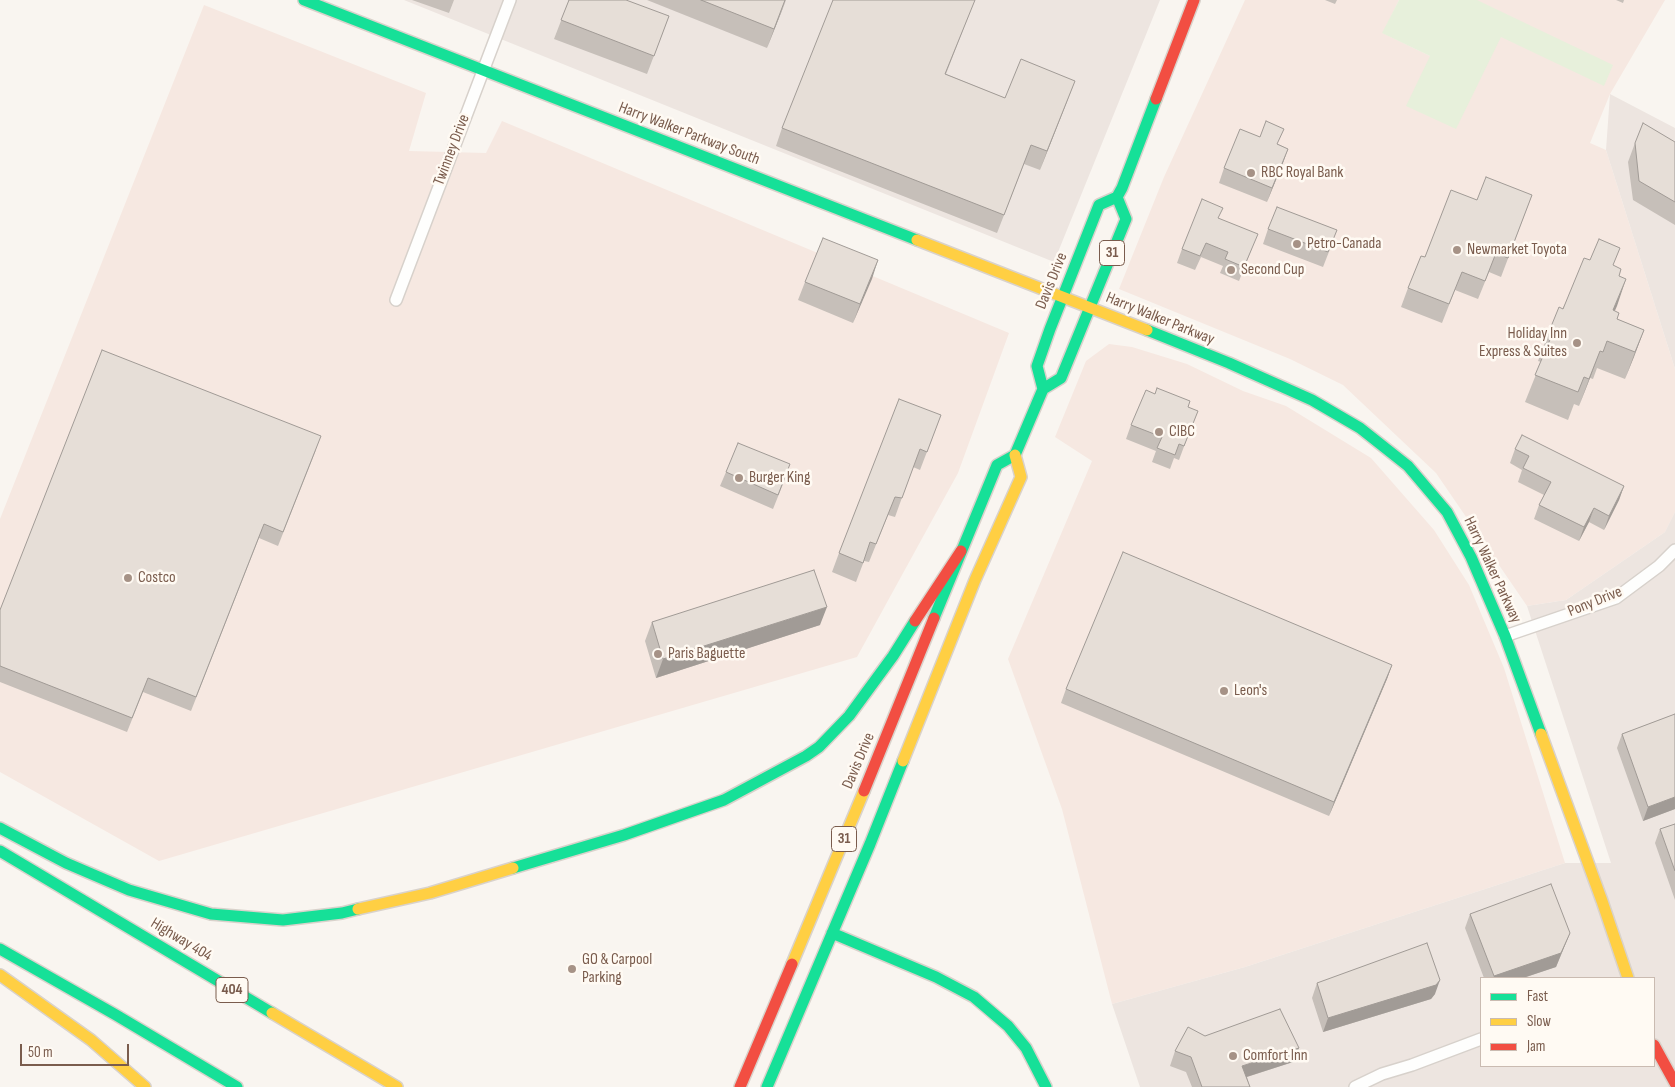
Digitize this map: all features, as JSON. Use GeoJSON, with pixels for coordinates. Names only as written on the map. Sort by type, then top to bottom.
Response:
{"type":"FeatureCollection","features":[{"type":"Feature","properties":{"kind":"main road","name":"Harry Walker Parkway South"},"geometry":{"type":"LineString","coordinates":[[304,0],[1063,297]]}},
{"type":"Feature","properties":{"kind":"main road"},"geometry":{"type":"LineString","coordinates":[[1117,198],[1194,0]]}},
{"type":"Feature","properties":{"kind":"main road","name":"Davis Drive"},"geometry":{"type":"LineString","coordinates":[[1043,389],[1037,366],[1099,204],[1117,198]]}},
{"type":"Feature","properties":{"kind":"main road","name":"31"},"geometry":{"type":"LineString","coordinates":[[1043,389],[1061,378],[1126,219],[1117,198]]}},
{"type":"Feature","properties":{"kind":"main road","name":"Harry Walker Parkway"},"geometry":{"type":"LineString","coordinates":[[1063,297],[1229,363],[1312,400],[1360,428],[1408,466],[1447,512],[1471,557],[1505,636],[1628,977]]}},
{"type":"Feature","properties":{"kind":"main road"},"geometry":{"type":"LineString","coordinates":[[1015,455],[1043,389]]}},
{"type":"Feature","properties":{"kind":"main road","name":"Davis Drive"},"geometry":{"type":"LineString","coordinates":[[740,1087],[882,748],[997,466],[1015,455]]}},
{"type":"Feature","properties":{"kind":"main road","name":"31"},"geometry":{"type":"LineString","coordinates":[[767,1087],[870,844],[975,580],[1021,478],[1015,455]]}},
{"type":"Feature","properties":{"kind":"main road"},"geometry":{"type":"LineString","coordinates":[[0,828],[66,863],[129,890],[168,904],[211,914],[282,920],[342,913],[430,893],[624,835],[724,800],[820,748],[849,716],[893,656],[961,551]]}},
{"type":"Feature","properties":{"kind":"main road","name":"Highway 404"},"geometry":{"type":"LineString","coordinates":[[0,851],[397,1087]]}},
{"type":"Feature","properties":{"kind":"main road"},"geometry":{"type":"LineString","coordinates":[[832,933],[936,977],[974,997],[1008,1026],[1026,1048],[1046,1087]]}},
{"type":"Feature","properties":{"kind":"main road"},"geometry":{"type":"LineString","coordinates":[[0,949],[237,1087]]}},
{"type":"Feature","properties":{"kind":"main road"},"geometry":{"type":"LineString","coordinates":[[0,975],[91,1040],[145,1087]]}},
{"type":"Feature","properties":{"kind":"main road"},"geometry":{"type":"LineString","coordinates":[[1655,1047],[1675,1083]]}},
{"type":"Feature","properties":{"kind":"street","name":"Twinney Drive"},"geometry":{"type":"LineString","coordinates":[[396,300],[510,0]]}},
{"type":"Feature","properties":{"kind":"street","name":"Pony Drive"},"geometry":{"type":"LineString","coordinates":[[1505,636],[1616,598],[1659,566],[1675,550]]}},
{"type":"Feature","properties":{"kind":"street"},"geometry":{"type":"LineString","coordinates":[[1355,1087],[1382,1074],[1412,1065],[1480,1039]]}},
{"type":"Feature","properties":{"kind":"shaded area"},"geometry":{"type":"Polygon","coordinates":[[[404,0],[1160,0],[1054,262],[404,0]]]}},
{"type":"Feature","properties":{"kind":"shaded area"},"geometry":{"type":"Polygon","coordinates":[[[1245,0],[1399,0],[1383,33],[1430,56],[1456,129],[1433,0],[1665,0],[1610,94],[1590,143],[1606,150],[1675,369],[1675,512],[1665,532],[1566,600],[1527,606],[1436,473],[1343,385],[1290,359],[1119,289],[1164,177],[1245,0]]]}},
{"type":"Feature","properties":{"kind":"shaded area"},"geometry":{"type":"Polygon","coordinates":[[[204,5],[426,93],[409,151],[486,153],[502,121],[1009,333],[958,473],[857,657],[159,861],[0,772],[0,519],[204,5]]]}},
{"type":"Feature","properties":{"kind":"shaded area"},"geometry":{"type":"Polygon","coordinates":[[[1610,94],[1675,128],[1675,369],[1606,150],[1610,94]]]}},
{"type":"Feature","properties":{"kind":"shaded area"},"geometry":{"type":"Polygon","coordinates":[[[1109,344],[1132,347],[1187,364],[1243,391],[1286,406],[1371,458],[1434,530],[1469,585],[1504,668],[1565,863],[1245,967],[1112,1004],[1062,809],[1008,659],[1092,461],[1055,437],[1086,361],[1109,344]]]}},
{"type":"Feature","properties":{"kind":"shaded area"},"geometry":{"type":"Polygon","coordinates":[[[1675,512],[1675,1087],[1140,1087],[1112,1004],[1245,967],[1565,863],[1611,863],[1527,606],[1566,600],[1665,532],[1675,512]]]}},
{"type":"Feature","properties":{"kind":"green space"},"geometry":{"type":"Polygon","coordinates":[[[1399,0],[1477,0],[1613,65],[1604,86],[1501,37],[1456,129],[1406,106],[1430,56],[1382,33],[1399,0]]]}},
{"type":"Feature","properties":{"kind":"building"},"geometry":{"type":"Polygon","coordinates":[[[569,0],[626,0],[669,16],[654,56],[561,20],[569,0]]]}},
{"type":"Feature","properties":{"kind":"building"},"geometry":{"type":"Polygon","coordinates":[[[701,0],[785,0],[774,29],[701,0]]]}},
{"type":"Feature","properties":{"kind":"building"},"geometry":{"type":"Polygon","coordinates":[[[833,0],[975,0],[945,74],[1005,98],[1021,59],[1075,81],[1047,151],[1031,145],[1004,215],[782,128],[833,0]]]}},
{"type":"Feature","properties":{"kind":"building","name":"RBC Royal Bank"},"geometry":{"type":"Polygon","coordinates":[[[1266,121],[1284,129],[1277,144],[1288,149],[1272,188],[1224,168],[1240,129],[1260,137],[1266,121]]]}},
{"type":"Feature","properties":{"kind":"building"},"geometry":{"type":"Polygon","coordinates":[[[1643,123],[1675,142],[1675,202],[1639,181],[1635,143],[1643,123]]]}},
{"type":"Feature","properties":{"kind":"building"},"geometry":{"type":"Polygon","coordinates":[[[1486,177],[1532,195],[1508,258],[1496,253],[1485,281],[1462,272],[1449,304],[1408,288],[1421,256],[1425,257],[1451,190],[1477,200],[1486,177]]]}},
{"type":"Feature","properties":{"kind":"building"},"geometry":{"type":"Polygon","coordinates":[[[1202,199],[1223,208],[1218,218],[1258,234],[1244,267],[1225,259],[1228,252],[1206,243],[1200,256],[1182,249],[1202,199]]]}},
{"type":"Feature","properties":{"kind":"building"},"geometry":{"type":"Polygon","coordinates":[[[1277,207],[1337,230],[1328,252],[1268,229],[1277,207]]]}},
{"type":"Feature","properties":{"kind":"building"},"geometry":{"type":"Polygon","coordinates":[[[823,238],[878,260],[860,304],[805,282],[823,238]]]}},
{"type":"Feature","properties":{"kind":"building","name":"Holiday Inn Express & Suites"},"geometry":{"type":"Polygon","coordinates":[[[1599,239],[1620,248],[1613,265],[1621,269],[1619,276],[1626,279],[1613,310],[1619,313],[1617,319],[1644,330],[1635,352],[1607,341],[1603,352],[1600,351],[1589,379],[1584,377],[1578,392],[1535,375],[1552,335],[1548,334],[1559,307],[1563,309],[1584,258],[1590,260],[1599,239]]]}},
{"type":"Feature","properties":{"kind":"building","name":"Costco"},"geometry":{"type":"Polygon","coordinates":[[[102,350],[321,436],[283,532],[264,524],[196,697],[148,678],[132,718],[0,666],[0,610],[102,350]]]}},
{"type":"Feature","properties":{"kind":"building","name":"CIBC"},"geometry":{"type":"Polygon","coordinates":[[[1157,388],[1190,401],[1188,407],[1198,411],[1184,446],[1179,444],[1175,455],[1157,448],[1162,437],[1131,425],[1146,390],[1155,394],[1157,388]]]}},
{"type":"Feature","properties":{"kind":"building"},"geometry":{"type":"Polygon","coordinates":[[[899,399],[941,415],[927,452],[920,449],[902,498],[895,497],[876,544],[870,542],[863,563],[839,553],[899,399]]]}},
{"type":"Feature","properties":{"kind":"building"},"geometry":{"type":"Polygon","coordinates":[[[1522,435],[1624,486],[1609,516],[1594,508],[1584,527],[1539,505],[1551,482],[1523,468],[1529,456],[1515,449],[1522,435]]]}},
{"type":"Feature","properties":{"kind":"building"},"geometry":{"type":"Polygon","coordinates":[[[738,443],[790,464],[778,495],[726,472],[738,443]]]}},
{"type":"Feature","properties":{"kind":"building","name":"Leon's"},"geometry":{"type":"Polygon","coordinates":[[[1123,552],[1392,665],[1334,802],[1066,689],[1123,552]]]}},
{"type":"Feature","properties":{"kind":"building"},"geometry":{"type":"Polygon","coordinates":[[[814,570],[827,607],[663,659],[652,622],[814,570]]]}},
{"type":"Feature","properties":{"kind":"building"},"geometry":{"type":"Polygon","coordinates":[[[1675,714],[1675,797],[1648,807],[1622,734],[1675,714]]]}},
{"type":"Feature","properties":{"kind":"building"},"geometry":{"type":"Polygon","coordinates":[[[1675,824],[1675,871],[1660,829],[1675,824]]]}},
{"type":"Feature","properties":{"kind":"building"},"geometry":{"type":"Polygon","coordinates":[[[1551,884],[1570,933],[1561,953],[1494,976],[1470,914],[1551,884]]]}},
{"type":"Feature","properties":{"kind":"building"},"geometry":{"type":"Polygon","coordinates":[[[1427,943],[1440,980],[1436,985],[1328,1018],[1317,983],[1427,943]]]}},
{"type":"Feature","properties":{"kind":"building","name":"Comfort Inn"},"geometry":{"type":"Polygon","coordinates":[[[1280,1009],[1299,1048],[1242,1066],[1250,1087],[1202,1087],[1191,1057],[1175,1051],[1188,1027],[1205,1036],[1280,1009]]]}},
{"type":"Feature","properties":{"kind":"traffic: fast"},"geometry":{"type":"LineString","coordinates":[[304,0],[917,240]]}},
{"type":"Feature","properties":{"kind":"traffic: fast"},"geometry":{"type":"LineString","coordinates":[[1043,389],[1037,366],[1050,329],[1099,205],[1117,197],[1122,188],[1156,99]]}},
{"type":"Feature","properties":{"kind":"traffic: fast"},"geometry":{"type":"LineString","coordinates":[[934,618],[997,465],[1015,455],[1043,389],[1061,378],[1126,219],[1117,197]]}},
{"type":"Feature","properties":{"kind":"traffic: fast"},"geometry":{"type":"LineString","coordinates":[[1147,330],[1229,363],[1312,400],[1360,428],[1408,466],[1447,512],[1471,557],[1505,636],[1541,734]]}},
{"type":"Feature","properties":{"kind":"traffic: fast"},"geometry":{"type":"LineString","coordinates":[[513,868],[624,835],[724,800],[806,756],[819,747],[849,716],[893,656],[915,621]]}},
{"type":"Feature","properties":{"kind":"traffic: fast"},"geometry":{"type":"LineString","coordinates":[[767,1087],[870,844],[903,761]]}},
{"type":"Feature","properties":{"kind":"traffic: fast"},"geometry":{"type":"LineString","coordinates":[[0,828],[66,863],[129,890],[211,914],[283,920],[342,913],[358,909]]}},
{"type":"Feature","properties":{"kind":"traffic: fast"},"geometry":{"type":"LineString","coordinates":[[0,851],[272,1013]]}},
{"type":"Feature","properties":{"kind":"traffic: fast"},"geometry":{"type":"LineString","coordinates":[[832,933],[936,977],[974,997],[1008,1026],[1026,1048],[1046,1087]]}},
{"type":"Feature","properties":{"kind":"traffic: fast"},"geometry":{"type":"LineString","coordinates":[[0,949],[237,1087]]}},
{"type":"Feature","properties":{"kind":"traffic: slow"},"geometry":{"type":"LineString","coordinates":[[917,240],[1147,330]]}},
{"type":"Feature","properties":{"kind":"traffic: slow"},"geometry":{"type":"LineString","coordinates":[[903,761],[975,580],[1021,477],[1015,455]]}},
{"type":"Feature","properties":{"kind":"traffic: slow"},"geometry":{"type":"LineString","coordinates":[[1541,734],[1628,977]]}},
{"type":"Feature","properties":{"kind":"traffic: slow"},"geometry":{"type":"LineString","coordinates":[[792,964],[864,791]]}},
{"type":"Feature","properties":{"kind":"traffic: slow"},"geometry":{"type":"LineString","coordinates":[[358,909],[430,893],[513,868]]}},
{"type":"Feature","properties":{"kind":"traffic: slow"},"geometry":{"type":"LineString","coordinates":[[0,975],[91,1040],[145,1087]]}},
{"type":"Feature","properties":{"kind":"traffic: slow"},"geometry":{"type":"LineString","coordinates":[[272,1013],[397,1087]]}},
{"type":"Feature","properties":{"kind":"traffic: jam"},"geometry":{"type":"LineString","coordinates":[[1156,99],[1194,0]]}},
{"type":"Feature","properties":{"kind":"traffic: jam"},"geometry":{"type":"LineString","coordinates":[[915,621],[961,551]]}},
{"type":"Feature","properties":{"kind":"traffic: jam"},"geometry":{"type":"LineString","coordinates":[[864,791],[934,618]]}},
{"type":"Feature","properties":{"kind":"traffic: jam"},"geometry":{"type":"LineString","coordinates":[[740,1087],[792,964]]}},
{"type":"Feature","properties":{"kind":"traffic: jam"},"geometry":{"type":"LineString","coordinates":[[1655,1047],[1675,1083]]}},
{"type":"Feature","properties":{"kind":"place","name":"RBC Royal Bank"},"geometry":{"type":"Point","coordinates":[1251,173]}},
{"type":"Feature","properties":{"kind":"place","name":"Petro-Canada"},"geometry":{"type":"Point","coordinates":[1297,244]}},
{"type":"Feature","properties":{"kind":"place","name":"Newmarket Toyota"},"geometry":{"type":"Point","coordinates":[1457,250]}},
{"type":"Feature","properties":{"kind":"place","name":"Second Cup"},"geometry":{"type":"Point","coordinates":[1231,270]}},
{"type":"Feature","properties":{"kind":"place","name":"Holiday Inn Express & Suites"},"geometry":{"type":"Point","coordinates":[1577,343]}},
{"type":"Feature","properties":{"kind":"place","name":"CIBC"},"geometry":{"type":"Point","coordinates":[1159,432]}},
{"type":"Feature","properties":{"kind":"place","name":"Burger King"},"geometry":{"type":"Point","coordinates":[739,478]}},
{"type":"Feature","properties":{"kind":"place","name":"Costco"},"geometry":{"type":"Point","coordinates":[128,578]}},
{"type":"Feature","properties":{"kind":"place","name":"Paris Baguette"},"geometry":{"type":"Point","coordinates":[658,654]}},
{"type":"Feature","properties":{"kind":"place","name":"Leon's"},"geometry":{"type":"Point","coordinates":[1224,691]}},
{"type":"Feature","properties":{"kind":"place","name":"GO & Carpool Parking"},"geometry":{"type":"Point","coordinates":[572,969]}},
{"type":"Feature","properties":{"kind":"place","name":"Comfort Inn"},"geometry":{"type":"Point","coordinates":[1233,1056]}}]}
